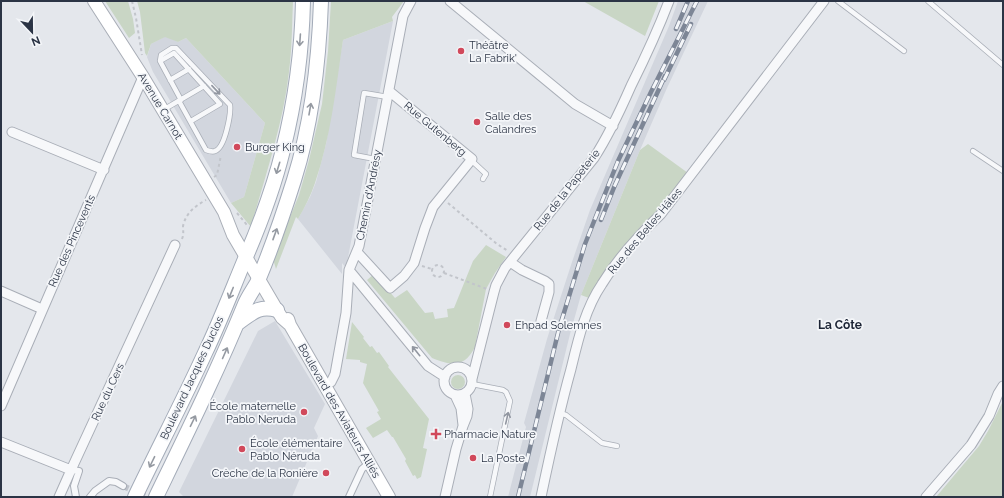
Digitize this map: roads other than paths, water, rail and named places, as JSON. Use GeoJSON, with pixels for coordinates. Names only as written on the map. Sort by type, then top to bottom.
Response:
{"type":"FeatureCollection","features":[{"type":"Feature","properties":{"kind":"main road","name":"Avenue Carnot"},"geometry":{"type":"LineString","coordinates":[[94,1],[164,110],[224,212],[233,235],[254,264]]}},
{"type":"Feature","properties":{"kind":"main road"},"geometry":{"type":"LineString","coordinates":[[246,303],[244,292],[266,228],[264,211],[283,151],[293,103],[300,53],[303,1]]}},
{"type":"Feature","properties":{"kind":"main road","name":"Boulevard Jacques Duclos"},"geometry":{"type":"LineString","coordinates":[[135,497],[226,307],[254,264],[294,180],[305,138],[315,82],[320,40],[321,1]]}},
{"type":"Feature","properties":{"kind":"main road","name":"Boulevard Jacques Duclos"},"geometry":{"type":"LineString","coordinates":[[156,497],[211,384],[238,323],[246,303],[254,264]]}},
{"type":"Feature","properties":{"kind":"main road","name":"Boulevard des Aviateurs Alliés"},"geometry":{"type":"LineString","coordinates":[[254,264],[277,310],[282,318],[290,325]]}},
{"type":"Feature","properties":{"kind":"main road","name":"Boulevard des Aviateurs Alliés"},"geometry":{"type":"LineString","coordinates":[[254,264],[287,315],[290,325],[389,497]]}},
{"type":"Feature","properties":{"kind":"main road"},"geometry":{"type":"LineString","coordinates":[[238,323],[262,308],[277,310]]}},
{"type":"Feature","properties":{"kind":"street","name":"Chemin d'Andrésy"},"geometry":{"type":"LineString","coordinates":[[325,386],[333,379],[337,366],[346,313],[350,270],[357,252],[403,16],[411,1]]}},
{"type":"Feature","properties":{"kind":"street"},"geometry":{"type":"LineString","coordinates":[[450,1],[575,104],[613,126]]}},
{"type":"Feature","properties":{"kind":"street","name":"Rue de la Papeterie"},"geometry":{"type":"LineString","coordinates":[[472,381],[477,355],[494,292],[500,276],[594,158],[613,126],[657,32],[669,1]]}},
{"type":"Feature","properties":{"kind":"street","name":"Rue des Belles Hâtes"},"geometry":{"type":"LineString","coordinates":[[541,497],[559,413],[579,336],[590,307],[602,284],[641,233],[661,214],[824,1]]}},
{"type":"Feature","properties":{"kind":"street","name":"Rue des Pincevents"},"geometry":{"type":"LineString","coordinates":[[1,406],[104,170],[143,76]]}},
{"type":"Feature","properties":{"kind":"street","name":"Rue Gutenberg"},"geometry":{"type":"LineString","coordinates":[[357,252],[390,288],[404,276],[414,263],[433,207],[472,159],[389,94]]}},
{"type":"Feature","properties":{"kind":"street"},"geometry":{"type":"LineString","coordinates":[[12,132],[104,170]]}},
{"type":"Feature","properties":{"kind":"street","name":"Rue du Cers"},"geometry":{"type":"LineString","coordinates":[[59,497],[176,245]]}},
{"type":"Feature","properties":{"kind":"street"},"geometry":{"type":"LineString","coordinates":[[510,262],[549,284],[550,292],[540,321]]}},
{"type":"Feature","properties":{"kind":"street"},"geometry":{"type":"LineString","coordinates":[[350,270],[428,366],[445,377]]}},
{"type":"Feature","properties":{"kind":"street"},"geometry":{"type":"LineString","coordinates":[[1,291],[42,310]]}},
{"type":"Feature","properties":{"kind":"street"},"geometry":{"type":"LineString","coordinates":[[463,426],[461,408],[455,395],[447,390],[444,381],[451,369],[460,367],[477,355]]}},
{"type":"Feature","properties":{"kind":"street"},"geometry":{"type":"LineString","coordinates":[[455,395],[465,394],[471,388],[472,381],[468,371],[460,367]]}},
{"type":"Feature","properties":{"kind":"street"},"geometry":{"type":"LineString","coordinates":[[926,497],[971,445],[989,416],[1003,386]]}},
{"type":"Feature","properties":{"kind":"street"},"geometry":{"type":"LineString","coordinates":[[445,497],[463,426],[467,416],[468,409],[465,394]]}},
{"type":"Feature","properties":{"kind":"street"},"geometry":{"type":"LineString","coordinates":[[1,442],[72,470],[79,471],[74,486],[76,497]]}},
{"type":"Feature","properties":{"kind":"street"},"geometry":{"type":"LineString","coordinates":[[349,497],[362,470],[370,463]]}},
{"type":"Feature","properties":{"kind":"street"},"geometry":{"type":"LineString","coordinates":[[90,497],[108,481],[116,482],[124,486]]}},
{"type":"Feature","properties":{"kind":"lane"},"geometry":{"type":"LineString","coordinates":[[838,1],[904,51]]}},
{"type":"Feature","properties":{"kind":"lane"},"geometry":{"type":"LineString","coordinates":[[928,1],[1003,65]]}},
{"type":"Feature","properties":{"kind":"lane"},"geometry":{"type":"LineString","coordinates":[[172,48],[176,48],[230,105],[230,112],[222,145],[217,151],[213,152],[206,150],[170,80],[160,61],[161,55],[172,48]]}},
{"type":"Feature","properties":{"kind":"lane"},"geometry":{"type":"LineString","coordinates":[[160,61],[174,53],[220,104],[191,121]]}},
{"type":"Feature","properties":{"kind":"lane"},"geometry":{"type":"LineString","coordinates":[[170,80],[189,69]]}},
{"type":"Feature","properties":{"kind":"lane"},"geometry":{"type":"LineString","coordinates":[[164,110],[204,86]]}},
{"type":"Feature","properties":{"kind":"lane"},"geometry":{"type":"LineString","coordinates":[[375,159],[354,155],[364,93],[389,94]]}},
{"type":"Feature","properties":{"kind":"lane"},"geometry":{"type":"LineString","coordinates":[[974,151],[1003,171]]}},
{"type":"Feature","properties":{"kind":"lane"},"geometry":{"type":"LineString","coordinates":[[471,160],[486,174],[483,179]]}},
{"type":"Feature","properties":{"kind":"lane"},"geometry":{"type":"LineString","coordinates":[[472,381],[503,390],[506,392],[510,401],[490,497]]}},
{"type":"Feature","properties":{"kind":"lane"},"geometry":{"type":"LineString","coordinates":[[559,413],[566,415],[602,443],[617,446]]}},
{"type":"Feature","properties":{"kind":"tunnel"},"geometry":{"type":"LineString","coordinates":[[123,486],[147,497]]}},
{"type":"Feature","properties":{"kind":"railway"},"geometry":{"type":"LineString","coordinates":[[676,29],[688,1]]}},
{"type":"Feature","properties":{"kind":"railway"},"geometry":{"type":"LineString","coordinates":[[518,497],[559,329],[585,244],[618,161],[697,1]]}},
{"type":"Feature","properties":{"kind":"railway"},"geometry":{"type":"LineString","coordinates":[[664,80],[691,24]]}},
{"type":"Feature","properties":{"kind":"railway"},"geometry":{"type":"LineString","coordinates":[[601,220],[615,185],[665,76]]}},
{"type":"Feature","properties":{"kind":"place","name":"Théâtre La Fabrik'"},"geometry":{"type":"Point","coordinates":[461,51]}},
{"type":"Feature","properties":{"kind":"place","name":"Salle des Calandres"},"geometry":{"type":"Point","coordinates":[477,122]}},
{"type":"Feature","properties":{"kind":"place","name":"Burger King"},"geometry":{"type":"Point","coordinates":[237,147]}},
{"type":"Feature","properties":{"kind":"place","name":"Ehpad Solemnes"},"geometry":{"type":"Point","coordinates":[507,325]}},
{"type":"Feature","properties":{"kind":"place","name":"École maternelle Pablo Neruda"},"geometry":{"type":"Point","coordinates":[304,412]}},
{"type":"Feature","properties":{"kind":"place","name":"Pharmacie Nature"},"geometry":{"type":"Point","coordinates":[436,434]}},
{"type":"Feature","properties":{"kind":"place","name":"École élémentaire Pablo Néruda"},"geometry":{"type":"Point","coordinates":[242,449]}},
{"type":"Feature","properties":{"kind":"place","name":"La Poste"},"geometry":{"type":"Point","coordinates":[473,458]}},
{"type":"Feature","properties":{"kind":"place","name":"Crèche de la Ronière"},"geometry":{"type":"Point","coordinates":[326,473]}},
{"type":"Feature","properties":{"kind":"district","name":"La Côte"},"geometry":{"type":"Point","coordinates":[840,325]}}]}
